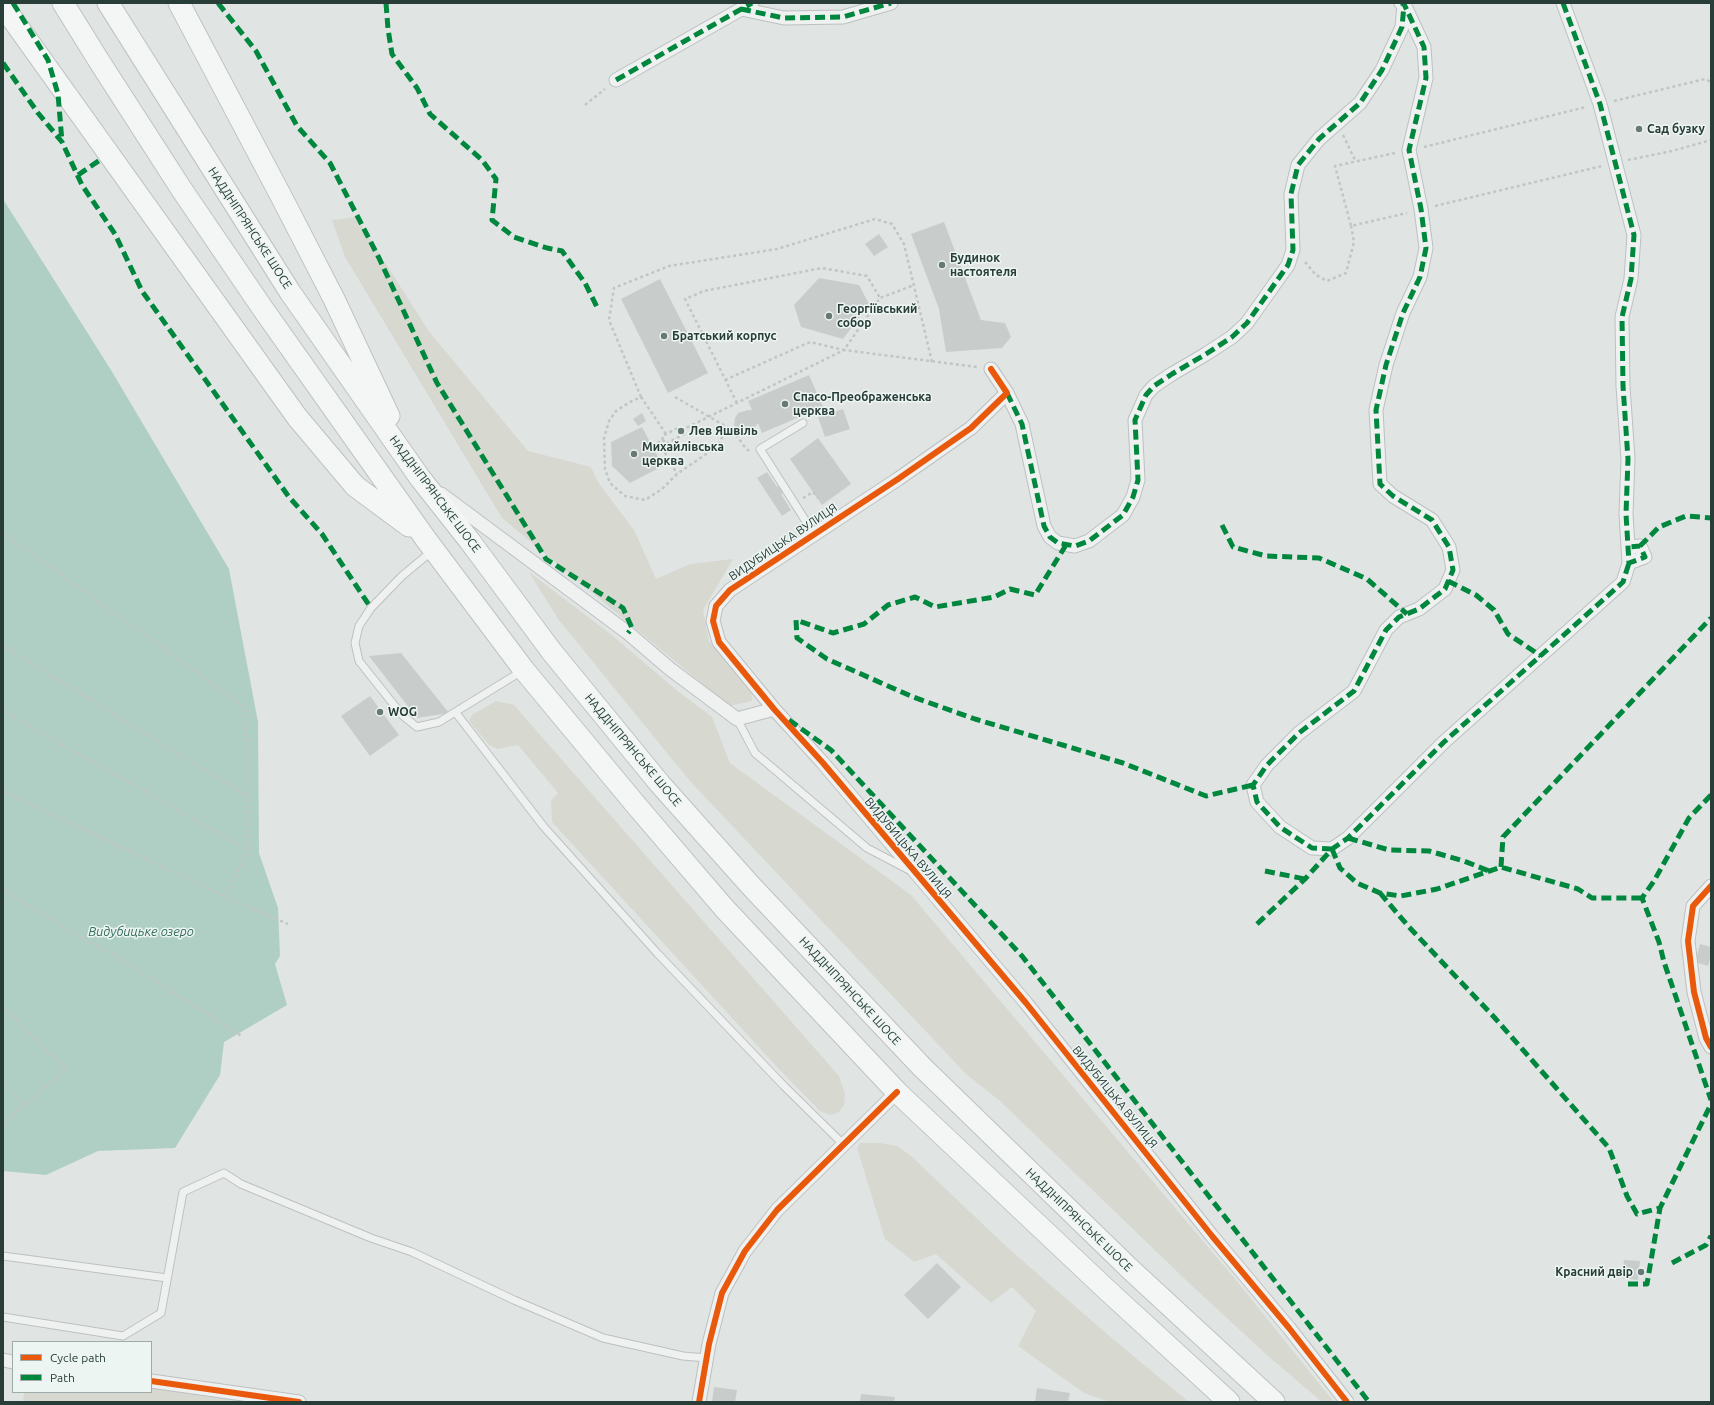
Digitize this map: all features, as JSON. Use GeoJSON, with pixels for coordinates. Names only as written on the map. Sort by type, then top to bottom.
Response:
{"type":"FeatureCollection","features":[{"type":"Feature","properties":{"kind":"main road"},"geometry":{"type":"LineString","coordinates":[[63,3],[98,61],[182,190],[263,309],[430,544],[524,670],[636,806],[724,908],[897,1092],[1229,1402]]}},
{"type":"Feature","properties":{"kind":"main road","name":"НАДДНІПРЯНСЬКЕ ШОСЕ"},"geometry":{"type":"LineString","coordinates":[[108,3],[290,292],[416,472],[469,540],[552,652],[660,784],[751,886],[922,1067],[1124,1264],[1274,1402]]}},
{"type":"Feature","properties":{"kind":"main road"},"geometry":{"type":"LineString","coordinates":[[179,3],[334,299],[416,472]]}},
{"type":"Feature","properties":{"kind":"main road"},"geometry":{"type":"LineString","coordinates":[[3,6],[297,417],[355,486],[430,544]]}},
{"type":"Feature","properties":{"kind":"street"},"geometry":{"type":"LineString","coordinates":[[616,80],[747,6],[784,18],[843,17],[892,3]]}},
{"type":"Feature","properties":{"kind":"street"},"geometry":{"type":"LineString","coordinates":[[1404,4],[1424,47],[1426,78],[1410,150],[1421,209],[1426,248],[1420,277],[1403,313],[1386,366],[1376,410],[1380,484],[1393,496],[1432,520],[1449,547],[1453,570],[1445,589],[1419,610],[1400,617],[1386,630],[1354,691],[1299,733],[1267,765],[1253,785],[1256,802],[1280,827],[1312,848],[1332,849],[1348,838],[1444,742],[1623,582],[1629,563],[1626,514],[1628,459],[1623,386],[1622,317],[1631,279],[1634,235],[1600,104],[1563,3]]}},
{"type":"Feature","properties":{"kind":"street"},"geometry":{"type":"LineString","coordinates":[[991,369],[1007,393],[1022,424],[1044,526],[1050,537],[1058,543],[1075,546],[1089,541],[1124,515],[1133,497],[1138,480],[1135,420],[1146,395],[1154,386],[1232,337],[1247,323],[1288,265],[1293,250],[1291,194],[1298,165],[1319,139],[1360,103],[1382,70],[1402,27],[1404,4]]}},
{"type":"Feature","properties":{"kind":"street","name":"ВИДУБИЦЬКА ВУЛИЦЯ"},"geometry":{"type":"LineString","coordinates":[[1007,393],[971,428],[898,479],[730,590],[716,606],[713,621],[719,642],[774,709],[822,763],[1026,1003],[1347,1402]]}},
{"type":"Feature","properties":{"kind":"street"},"geometry":{"type":"LineString","coordinates":[[416,472],[505,543],[628,633],[670,669],[737,719],[774,709]]}},
{"type":"Feature","properties":{"kind":"street"},"geometry":{"type":"LineString","coordinates":[[1711,886],[1693,906],[1688,941],[1694,992],[1706,1038],[1711,1047]]}},
{"type":"Feature","properties":{"kind":"street"},"geometry":{"type":"LineString","coordinates":[[699,1402],[707,1358],[722,1293],[745,1251],[777,1210],[897,1092]]}},
{"type":"Feature","properties":{"kind":"street"},"geometry":{"type":"LineString","coordinates":[[152,1381],[299,1402]]}},
{"type":"Feature","properties":{"kind":"lane"},"geometry":{"type":"LineString","coordinates":[[803,424],[760,449],[814,534]]}},
{"type":"Feature","properties":{"kind":"lane"},"geometry":{"type":"LineString","coordinates":[[430,544],[372,608],[359,626],[355,643],[359,661],[402,715],[417,727],[439,722],[524,670]]}},
{"type":"Feature","properties":{"kind":"lane"},"geometry":{"type":"LineString","coordinates":[[456,712],[544,826],[653,948],[784,1086],[843,1144]]}},
{"type":"Feature","properties":{"kind":"lane"},"geometry":{"type":"LineString","coordinates":[[737,719],[754,753],[867,848],[915,873]]}},
{"type":"Feature","properties":{"kind":"lane"},"geometry":{"type":"LineString","coordinates":[[3,1317],[123,1336],[161,1314],[183,1192],[224,1173],[241,1184],[371,1238],[412,1252],[514,1300],[604,1338],[683,1356],[707,1358]]}},
{"type":"Feature","properties":{"kind":"lane"},"geometry":{"type":"LineString","coordinates":[[3,1256],[168,1278]]}},
{"type":"Feature","properties":{"kind":"path"},"geometry":{"type":"LineString","coordinates":[[1293,250],[1316,275],[1327,281],[1346,273],[1354,242],[1335,166],[1410,150],[1705,79],[1711,82]]}},
{"type":"Feature","properties":{"kind":"path"},"geometry":{"type":"LineString","coordinates":[[586,105],[616,80]]}},
{"type":"Feature","properties":{"kind":"path"},"geometry":{"type":"LineString","coordinates":[[1345,137],[1356,162]]}},
{"type":"Feature","properties":{"kind":"path"},"geometry":{"type":"LineString","coordinates":[[1351,226],[1615,163],[1672,151],[1711,140]]}},
{"type":"Feature","properties":{"kind":"path"},"geometry":{"type":"LineString","coordinates":[[666,434],[641,397],[609,320],[614,288],[669,266],[777,249],[876,218],[892,224],[904,244],[932,362]]}},
{"type":"Feature","properties":{"kind":"path"},"geometry":{"type":"LineString","coordinates":[[737,403],[685,299],[704,291],[822,268],[867,276],[880,298]]}},
{"type":"Feature","properties":{"kind":"path"},"geometry":{"type":"LineString","coordinates":[[682,430],[844,350],[880,298],[914,285]]}},
{"type":"Feature","properties":{"kind":"path"},"geometry":{"type":"LineString","coordinates":[[725,380],[810,342],[844,350],[991,369]]}},
{"type":"Feature","properties":{"kind":"path"},"geometry":{"type":"LineString","coordinates":[[641,397],[616,411],[609,421],[604,438],[604,469],[610,483],[625,496],[645,500],[662,489],[677,474],[718,446],[727,427]]}},
{"type":"Feature","properties":{"kind":"path"},"geometry":{"type":"LineString","coordinates":[[675,397],[727,427],[752,453]]}},
{"type":"Feature","properties":{"kind":"path"},"geometry":{"type":"LineString","coordinates":[[652,446],[663,440],[662,437],[666,434],[680,427],[682,430]]}},
{"type":"Feature","properties":{"kind":"path"},"geometry":{"type":"LineString","coordinates":[[663,440],[666,444],[684,434],[682,430]]}},
{"type":"Feature","properties":{"kind":"path"},"geometry":{"type":"LineString","coordinates":[[659,442],[677,474]]}},
{"type":"Feature","properties":{"kind":"path"},"geometry":{"type":"LineString","coordinates":[[794,504],[812,492],[818,498]]}},
{"type":"Feature","properties":{"kind":"path"},"geometry":{"type":"LineString","coordinates":[[3,533],[245,707],[248,850],[226,897]]}},
{"type":"Feature","properties":{"kind":"path"},"geometry":{"type":"LineString","coordinates":[[3,646],[247,796]]}},
{"type":"Feature","properties":{"kind":"path"},"geometry":{"type":"LineString","coordinates":[[3,711],[248,850]]}},
{"type":"Feature","properties":{"kind":"path"},"geometry":{"type":"LineString","coordinates":[[3,792],[226,897],[288,924]]}},
{"type":"Feature","properties":{"kind":"path"},"geometry":{"type":"LineString","coordinates":[[3,889],[71,932],[116,956],[243,1037]]}},
{"type":"Feature","properties":{"kind":"path"},"geometry":{"type":"LineString","coordinates":[[3,1007],[66,1069],[3,1124]]}},
{"type":"Feature","properties":{"kind":"path"},"geometry":{"type":"LineString","coordinates":[[3,1083],[24,1105]]}},
{"type":"Feature","properties":{"kind":"shaded area"},"geometry":{"type":"Polygon","coordinates":[[[356,217],[428,330],[528,451],[591,467],[598,482],[634,530],[656,579],[690,564],[733,559],[703,610],[709,641],[751,689],[752,701],[729,706],[502,518],[345,257],[332,220],[356,217]]]}},
{"type":"Feature","properties":{"kind":"shaded area"},"geometry":{"type":"Polygon","coordinates":[[[529,572],[613,636],[674,688],[712,717],[730,763],[911,895],[1236,1280],[1334,1402],[1322,1402],[1268,1356],[1189,1283],[1000,1101],[966,1074],[689,780],[558,619],[529,572]]]}},
{"type":"Feature","properties":{"kind":"shaded area"},"geometry":{"type":"Polygon","coordinates":[[[496,701],[514,705],[839,1076],[845,1094],[844,1105],[839,1112],[830,1115],[820,1111],[778,1068],[552,822],[551,800],[558,793],[518,745],[497,749],[489,745],[469,721],[472,715],[496,701]]]}},
{"type":"Feature","properties":{"kind":"shaded area"},"geometry":{"type":"Polygon","coordinates":[[[860,1143],[880,1143],[897,1146],[911,1156],[1008,1248],[1114,1340],[1189,1402],[1110,1402],[1084,1393],[1018,1346],[1036,1311],[1012,1287],[991,1303],[936,1254],[914,1262],[885,1239],[857,1148],[860,1143]]]}},
{"type":"Feature","properties":{"kind":"shaded area"},"geometry":{"type":"Polygon","coordinates":[[[152,1381],[299,1402],[23,1402],[24,1393],[152,1393],[152,1381]]]}},
{"type":"Feature","properties":{"kind":"water","name":"Видубицьке озеро"},"geometry":{"type":"Polygon","coordinates":[[[3,199],[111,370],[229,569],[258,722],[259,853],[278,908],[280,956],[275,964],[287,1005],[224,1042],[220,1075],[175,1148],[98,1151],[46,1175],[3,1171],[3,199]]]}},
{"type":"Feature","properties":{"kind":"building"},"geometry":{"type":"Polygon","coordinates":[[[944,222],[981,320],[1005,323],[1011,337],[1002,348],[946,352],[939,309],[911,234],[944,222]]]}},
{"type":"Feature","properties":{"kind":"building"},"geometry":{"type":"Polygon","coordinates":[[[879,234],[888,247],[874,256],[865,244],[879,234]]]}},
{"type":"Feature","properties":{"kind":"building","name":"Георгіївський собор"},"geometry":{"type":"Polygon","coordinates":[[[819,278],[859,285],[869,304],[843,339],[801,327],[794,305],[819,278]]]}},
{"type":"Feature","properties":{"kind":"building","name":"Братський корпус"},"geometry":{"type":"Polygon","coordinates":[[[660,279],[708,373],[668,393],[621,299],[660,279]]]}},
{"type":"Feature","properties":{"kind":"building","name":"Спасо-Преображенська церква"},"geometry":{"type":"Polygon","coordinates":[[[809,375],[823,407],[762,433],[758,423],[746,433],[739,431],[734,425],[735,418],[738,413],[752,410],[748,401],[809,375]]]}},
{"type":"Feature","properties":{"kind":"building"},"geometry":{"type":"Polygon","coordinates":[[[843,409],[850,429],[825,437],[818,417],[843,409]]]}},
{"type":"Feature","properties":{"kind":"building"},"geometry":{"type":"Polygon","coordinates":[[[642,413],[646,421],[638,426],[633,419],[642,413]]]}},
{"type":"Feature","properties":{"kind":"building","name":"Михайлівська церква"},"geometry":{"type":"Polygon","coordinates":[[[642,427],[663,466],[630,483],[612,466],[611,442],[642,427]]]}},
{"type":"Feature","properties":{"kind":"building"},"geometry":{"type":"Polygon","coordinates":[[[818,438],[851,484],[822,505],[790,459],[818,438]]]}},
{"type":"Feature","properties":{"kind":"building"},"geometry":{"type":"Polygon","coordinates":[[[767,472],[783,493],[781,494],[791,510],[782,516],[757,478],[767,472]]]}},
{"type":"Feature","properties":{"kind":"building"},"geometry":{"type":"Polygon","coordinates":[[[401,653],[449,713],[417,718],[369,656],[401,653]]]}},
{"type":"Feature","properties":{"kind":"building"},"geometry":{"type":"Polygon","coordinates":[[[370,696],[399,735],[370,756],[341,716],[370,696]]]}},
{"type":"Feature","properties":{"kind":"building"},"geometry":{"type":"Polygon","coordinates":[[[1700,944],[1711,947],[1711,956],[1708,966],[1695,962],[1700,944]]]}},
{"type":"Feature","properties":{"kind":"building"},"geometry":{"type":"Polygon","coordinates":[[[1624,1260],[1640,1261],[1638,1280],[1622,1278],[1624,1260]]]}},
{"type":"Feature","properties":{"kind":"building"},"geometry":{"type":"Polygon","coordinates":[[[937,1263],[961,1287],[928,1319],[904,1295],[937,1263]]]}},
{"type":"Feature","properties":{"kind":"building"},"geometry":{"type":"Polygon","coordinates":[[[714,1387],[737,1390],[735,1402],[712,1402],[714,1387]]]}},
{"type":"Feature","properties":{"kind":"building"},"geometry":{"type":"Polygon","coordinates":[[[1037,1388],[1070,1393],[1068,1402],[1035,1402],[1037,1388]]]}},
{"type":"Feature","properties":{"kind":"building"},"geometry":{"type":"Polygon","coordinates":[[[861,1394],[895,1397],[894,1402],[860,1402],[861,1394]]]}},
{"type":"Feature","properties":{"kind":"marked path"},"geometry":{"type":"LineString","coordinates":[[13,3],[48,60],[58,94],[62,142]]}},
{"type":"Feature","properties":{"kind":"marked path"},"geometry":{"type":"LineString","coordinates":[[218,3],[256,51],[297,126],[330,163],[379,258],[437,383],[546,559],[623,608],[632,628],[628,633]]}},
{"type":"Feature","properties":{"kind":"marked path"},"geometry":{"type":"LineString","coordinates":[[386,3],[392,54],[417,88],[430,114],[482,160],[496,179],[492,220],[514,237],[547,248],[562,251],[585,283],[597,307]]}},
{"type":"Feature","properties":{"kind":"marked path"},"geometry":{"type":"LineString","coordinates":[[616,80],[752,3]]}},
{"type":"Feature","properties":{"kind":"marked path"},"geometry":{"type":"LineString","coordinates":[[741,9],[784,18],[843,17],[891,3]]}},
{"type":"Feature","properties":{"kind":"marked path"},"geometry":{"type":"LineString","coordinates":[[1332,849],[1312,848],[1280,827],[1257,802],[1253,785],[1267,765],[1299,733],[1354,691],[1386,630],[1399,617],[1419,609],[1445,589],[1453,570],[1449,547],[1432,520],[1393,496],[1380,484],[1376,410],[1386,365],[1403,313],[1420,277],[1426,248],[1421,209],[1409,150],[1426,78],[1424,47],[1404,4],[1401,3]]}},
{"type":"Feature","properties":{"kind":"marked path"},"geometry":{"type":"LineString","coordinates":[[1563,3],[1600,104],[1634,235],[1631,279],[1622,317],[1623,386],[1628,459],[1626,514],[1628,547],[1629,563],[1645,557],[1640,546],[1628,547]]}},
{"type":"Feature","properties":{"kind":"marked path"},"geometry":{"type":"LineString","coordinates":[[1007,393],[1022,424],[1044,526],[1050,537],[1058,543],[1075,546],[1089,541],[1123,515],[1133,497],[1138,480],[1135,420],[1146,395],[1154,386],[1232,337],[1247,323],[1288,265],[1293,250],[1291,194],[1298,165],[1319,139],[1360,103],[1382,70],[1402,27],[1404,5]]}},
{"type":"Feature","properties":{"kind":"marked path"},"geometry":{"type":"LineString","coordinates":[[3,63],[38,113],[62,142],[82,185],[115,234],[142,291],[289,497],[322,534],[371,608]]}},
{"type":"Feature","properties":{"kind":"marked path"},"geometry":{"type":"LineString","coordinates":[[78,175],[100,160]]}},
{"type":"Feature","properties":{"kind":"marked path"},"geometry":{"type":"LineString","coordinates":[[1640,546],[1659,527],[1686,516],[1711,518]]}},
{"type":"Feature","properties":{"kind":"marked path"},"geometry":{"type":"LineString","coordinates":[[1222,525],[1233,547],[1266,556],[1319,558],[1367,579],[1407,614]]}},
{"type":"Feature","properties":{"kind":"marked path"},"geometry":{"type":"LineString","coordinates":[[1066,545],[1035,595],[1010,589],[994,597],[935,607],[915,597],[888,605],[864,624],[833,633],[796,620],[797,638],[827,659],[913,697],[975,719],[1123,763],[1206,796],[1253,785]]}},
{"type":"Feature","properties":{"kind":"marked path"},"geometry":{"type":"LineString","coordinates":[[1257,924],[1305,879],[1332,849],[1348,838],[1444,742],[1623,582],[1629,563]]}},
{"type":"Feature","properties":{"kind":"marked path"},"geometry":{"type":"LineString","coordinates":[[1448,581],[1476,595],[1494,610],[1508,634],[1541,656]]}},
{"type":"Feature","properties":{"kind":"marked path"},"geometry":{"type":"LineString","coordinates":[[1501,867],[1503,837],[1711,618]]}},
{"type":"Feature","properties":{"kind":"marked path"},"geometry":{"type":"LineString","coordinates":[[789,720],[831,750],[1022,956],[1369,1402]]}},
{"type":"Feature","properties":{"kind":"marked path"},"geometry":{"type":"LineString","coordinates":[[1711,795],[1689,818],[1654,881],[1642,898],[1659,942],[1664,962],[1711,1100]]}},
{"type":"Feature","properties":{"kind":"marked path"},"geometry":{"type":"LineString","coordinates":[[1348,838],[1389,850],[1429,851],[1464,861],[1489,871]]}},
{"type":"Feature","properties":{"kind":"marked path"},"geometry":{"type":"LineString","coordinates":[[1332,849],[1340,868],[1357,883],[1380,893],[1401,896],[1437,889],[1501,867],[1578,889],[1592,898],[1642,898]]}},
{"type":"Feature","properties":{"kind":"marked path"},"geometry":{"type":"LineString","coordinates":[[1265,871],[1305,879]]}},
{"type":"Feature","properties":{"kind":"marked path"},"geometry":{"type":"LineString","coordinates":[[1380,893],[1409,927],[1494,1017],[1609,1148],[1627,1196],[1637,1214],[1660,1208],[1711,1104]]}},
{"type":"Feature","properties":{"kind":"marked path"},"geometry":{"type":"LineString","coordinates":[[1628,1284],[1647,1284],[1660,1208]]}},
{"type":"Feature","properties":{"kind":"marked path"},"geometry":{"type":"LineString","coordinates":[[1672,1263],[1706,1245],[1711,1236]]}},
{"type":"Feature","properties":{"kind":"cycle path"},"geometry":{"type":"LineString","coordinates":[[991,369],[1007,393],[971,428],[898,479],[730,590],[716,606],[713,621],[719,642],[774,709],[823,763],[1026,1003],[1347,1402]]}},
{"type":"Feature","properties":{"kind":"cycle path"},"geometry":{"type":"LineString","coordinates":[[1711,886],[1693,906],[1688,941],[1694,992],[1706,1038],[1711,1047]]}},
{"type":"Feature","properties":{"kind":"cycle path"},"geometry":{"type":"LineString","coordinates":[[699,1402],[709,1344],[722,1293],[745,1251],[777,1210],[897,1092]]}},
{"type":"Feature","properties":{"kind":"cycle path"},"geometry":{"type":"LineString","coordinates":[[152,1381],[299,1402]]}},
{"type":"Feature","properties":{"kind":"place","name":"Сад бузку"},"geometry":{"type":"Point","coordinates":[1639,129]}},
{"type":"Feature","properties":{"kind":"place","name":"Будинок настоятеля"},"geometry":{"type":"Point","coordinates":[942,265]}},
{"type":"Feature","properties":{"kind":"place","name":"Георгіївський собор"},"geometry":{"type":"Point","coordinates":[829,316]}},
{"type":"Feature","properties":{"kind":"place","name":"Братський корпус"},"geometry":{"type":"Point","coordinates":[664,336]}},
{"type":"Feature","properties":{"kind":"place","name":"Спасо-Преображенська церква"},"geometry":{"type":"Point","coordinates":[785,404]}},
{"type":"Feature","properties":{"kind":"place","name":"Лев Яшвіль"},"geometry":{"type":"Point","coordinates":[681,431]}},
{"type":"Feature","properties":{"kind":"place","name":"Михайлівська церква"},"geometry":{"type":"Point","coordinates":[634,454]}},
{"type":"Feature","properties":{"kind":"place","name":"WOG"},"geometry":{"type":"Point","coordinates":[380,712]}},
{"type":"Feature","properties":{"kind":"place","name":"Красний двір"},"geometry":{"type":"Point","coordinates":[1641,1272]}}]}
